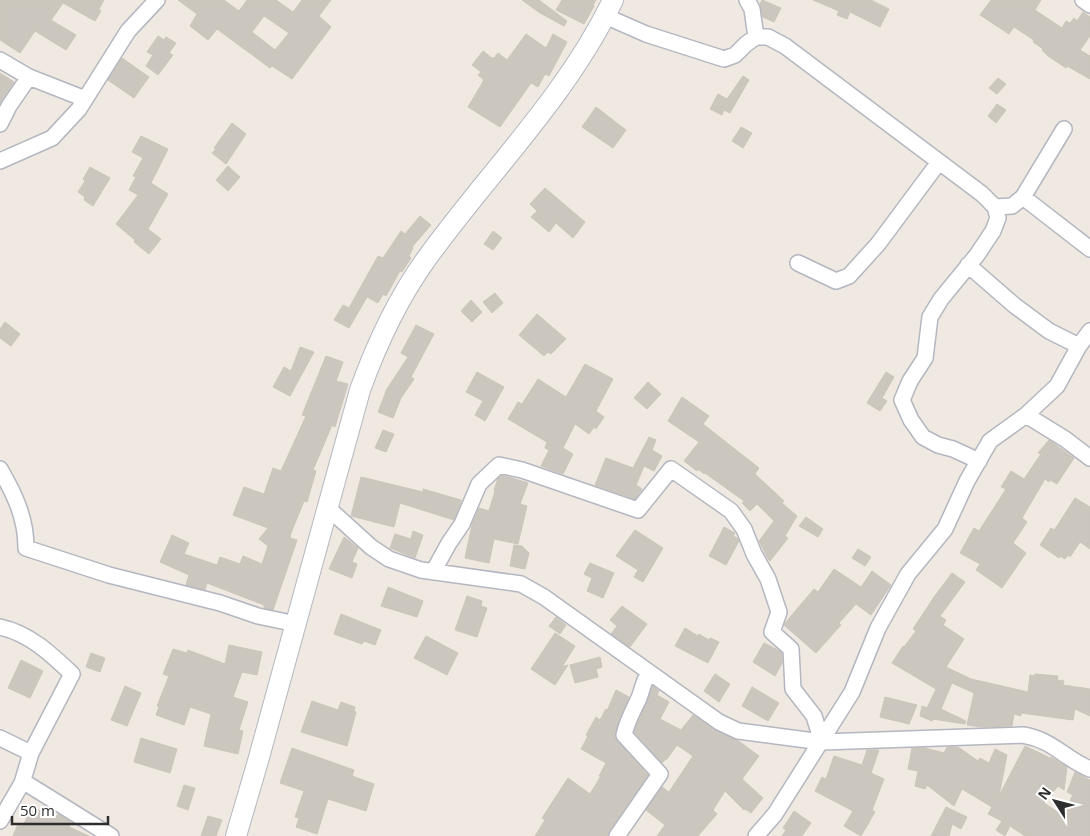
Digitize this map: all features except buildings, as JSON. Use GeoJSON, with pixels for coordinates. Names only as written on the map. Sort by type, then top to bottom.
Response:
{"type":"FeatureCollection","features":[{"type":"Feature","properties":{"kind":"main road"},"geometry":{"type":"LineString","coordinates":[[236,836],[360,390],[372,358],[397,307],[427,258],[565,81],[609,8]]}},
{"type":"Feature","properties":{"kind":"street"},"geometry":{"type":"LineString","coordinates":[[0,160],[52,138],[79,109],[128,31],[157,0]]}},
{"type":"Feature","properties":{"kind":"street"},"geometry":{"type":"LineString","coordinates":[[747,0],[752,9],[756,37]]}},
{"type":"Feature","properties":{"kind":"street"},"geometry":{"type":"LineString","coordinates":[[1083,0],[1090,6]]}},
{"type":"Feature","properties":{"kind":"street"},"geometry":{"type":"LineString","coordinates":[[609,8],[646,34],[724,59],[735,55],[756,37],[768,37],[785,46],[857,102],[982,194],[995,207],[998,218],[993,231],[941,299],[930,317],[925,358],[910,381],[902,400],[911,420],[923,437],[979,461]]}},
{"type":"Feature","properties":{"kind":"street"},"geometry":{"type":"LineString","coordinates":[[0,60],[29,77],[85,99]]}},
{"type":"Feature","properties":{"kind":"street"},"geometry":{"type":"LineString","coordinates":[[0,124],[9,106],[29,77]]}},
{"type":"Feature","properties":{"kind":"street"},"geometry":{"type":"LineString","coordinates":[[995,207],[1012,206],[1023,197],[1064,129]]}},
{"type":"Feature","properties":{"kind":"street"},"geometry":{"type":"LineString","coordinates":[[798,263],[836,281],[849,276],[878,244],[939,162]]}},
{"type":"Feature","properties":{"kind":"street"},"geometry":{"type":"LineString","coordinates":[[1023,197],[1083,237],[1090,249]]}},
{"type":"Feature","properties":{"kind":"street"},"geometry":{"type":"LineString","coordinates":[[968,265],[1014,305],[1049,331],[1079,346]]}},
{"type":"Feature","properties":{"kind":"street"},"geometry":{"type":"LineString","coordinates":[[756,836],[775,814],[852,692],[878,628],[908,574],[945,529],[990,441],[1026,415],[1057,386],[1079,346],[1090,332]]}},
{"type":"Feature","properties":{"kind":"street"},"geometry":{"type":"LineString","coordinates":[[1026,415],[1065,439],[1090,458]]}},
{"type":"Feature","properties":{"kind":"street"},"geometry":{"type":"LineString","coordinates":[[433,572],[462,524],[479,484],[499,465],[522,470],[572,489],[638,510],[671,468],[731,511],[744,529],[754,554],[768,579],[779,612],[772,632],[791,649],[793,689],[814,716],[822,742]]}},
{"type":"Feature","properties":{"kind":"street"},"geometry":{"type":"LineString","coordinates":[[0,469],[16,498],[26,536],[26,548],[109,575],[220,603],[258,616],[296,624]]}},
{"type":"Feature","properties":{"kind":"street"},"geometry":{"type":"LineString","coordinates":[[328,508],[371,547],[389,559],[420,570],[521,584],[544,597],[719,722],[738,731],[822,742],[1023,735],[1036,737],[1053,745],[1082,766],[1090,769]]}},
{"type":"Feature","properties":{"kind":"street"},"geometry":{"type":"LineString","coordinates":[[0,628],[10,629],[42,646],[72,674],[32,754],[22,783],[0,821]]}},
{"type":"Feature","properties":{"kind":"street"},"geometry":{"type":"LineString","coordinates":[[617,836],[660,774],[624,735],[626,723],[639,697],[641,684],[649,672]]}},
{"type":"Feature","properties":{"kind":"street"},"geometry":{"type":"LineString","coordinates":[[0,738],[32,754]]}},
{"type":"Feature","properties":{"kind":"street"},"geometry":{"type":"LineString","coordinates":[[22,783],[29,785],[111,836]]}},
{"type":"Feature","properties":{"kind":"street"},"geometry":{"type":"LineString","coordinates":[[773,836],[775,814]]}}]}
